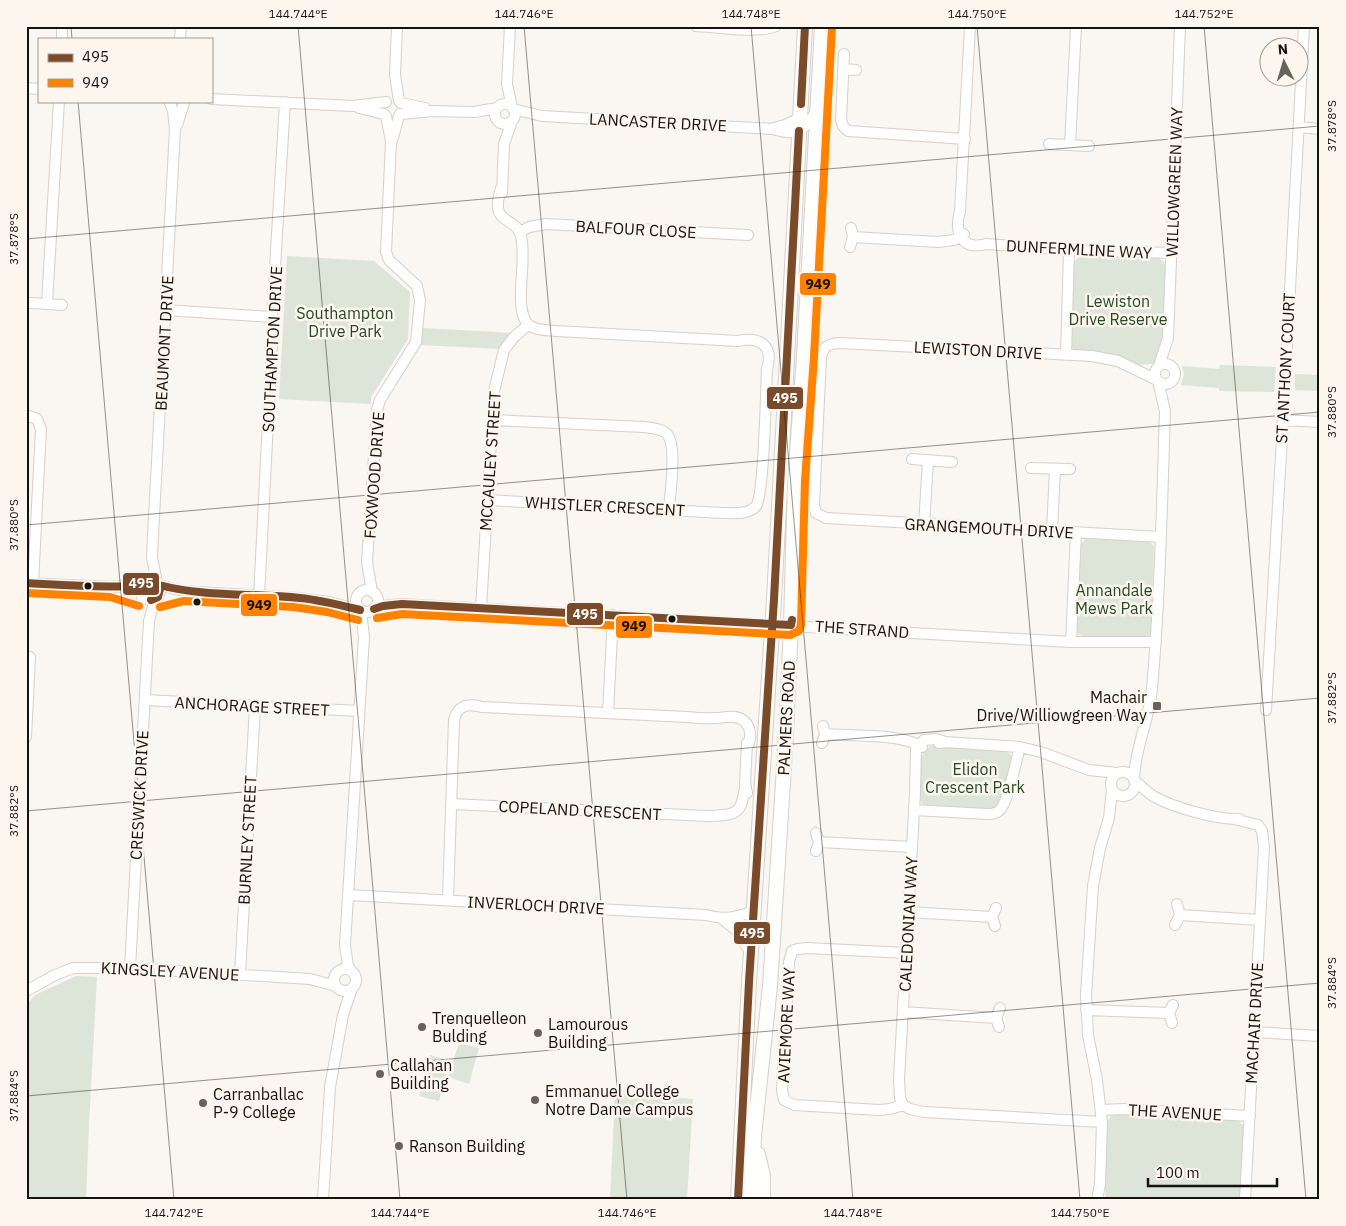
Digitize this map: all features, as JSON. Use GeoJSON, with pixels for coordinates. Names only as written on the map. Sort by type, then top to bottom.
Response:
{"type":"FeatureCollection","features":[{"type":"Feature","properties":{"kind":"main road","name":"PALMERS ROAD"},"geometry":{"type":"LineString","coordinates":[[738,1200],[751,953],[773,624],[805,26]]}},
{"type":"Feature","properties":{"kind":"main road","name":"PALMERS ROAD"},"geometry":{"type":"LineString","coordinates":[[750,1200],[754,1136],[770,986],[791,625],[795,481],[822,26]]}},
{"type":"Feature","properties":{"kind":"main road"},"geometry":{"type":"LineString","coordinates":[[754,1136],[763,1176],[763,1200]]}},
{"type":"Feature","properties":{"kind":"street"},"geometry":{"type":"LineString","coordinates":[[385,115],[383,108],[387,101],[394,76],[397,26]]}},
{"type":"Feature","properties":{"kind":"street"},"geometry":{"type":"LineString","coordinates":[[504,144],[495,112],[506,84],[510,26]]}},
{"type":"Feature","properties":{"kind":"street"},"geometry":{"type":"LineString","coordinates":[[696,26],[775,33],[786,26]]}},
{"type":"Feature","properties":{"kind":"street"},"geometry":{"type":"LineString","coordinates":[[749,30],[769,29],[776,26]]}},
{"type":"Feature","properties":{"kind":"street"},"geometry":{"type":"LineString","coordinates":[[851,237],[938,242],[954,240],[962,236],[958,224],[965,139],[970,26]]}},
{"type":"Feature","properties":{"kind":"street"},"geometry":{"type":"LineString","coordinates":[[1070,145],[1076,26]]}},
{"type":"Feature","properties":{"kind":"street","name":"WILLOWGREEN WAY"},"geometry":{"type":"LineString","coordinates":[[1134,780],[1134,764],[1138,745],[1151,700],[1156,646],[1165,411],[1173,374],[1168,338],[1180,26]]}},
{"type":"Feature","properties":{"kind":"street","name":"ST ANTHONY COURT"},"geometry":{"type":"LineString","coordinates":[[1266,710],[1304,26]]}},
{"type":"Feature","properties":{"kind":"street"},"geometry":{"type":"LineString","coordinates":[[844,54],[841,120],[843,126],[848,131],[965,139]]}},
{"type":"Feature","properties":{"kind":"street"},"geometry":{"type":"LineString","coordinates":[[844,69],[856,70]]}},
{"type":"Feature","properties":{"kind":"street"},"geometry":{"type":"LineString","coordinates":[[394,76],[402,109],[400,115]]}},
{"type":"Feature","properties":{"kind":"street"},"geometry":{"type":"LineString","coordinates":[[506,84],[513,114],[504,144],[498,203],[499,212],[505,220],[522,231],[521,302],[518,315],[526,326]]}},
{"type":"Feature","properties":{"kind":"street"},"geometry":{"type":"LineString","coordinates":[[213,98],[353,106],[394,99],[433,110],[474,112],[507,105],[513,114]]}},
{"type":"Feature","properties":{"kind":"street"},"geometry":{"type":"LineString","coordinates":[[47,304],[59,102]]}},
{"type":"Feature","properties":{"kind":"street"},"geometry":{"type":"LineString","coordinates":[[169,102],[176,106],[186,102]]}},
{"type":"Feature","properties":{"kind":"street"},"geometry":{"type":"LineString","coordinates":[[169,102],[173,111],[175,129]]}},
{"type":"Feature","properties":{"kind":"street"},"geometry":{"type":"LineString","coordinates":[[175,129],[186,102]]}},
{"type":"Feature","properties":{"kind":"street","name":"SOUTHAMPTON DRIVE"},"geometry":{"type":"LineString","coordinates":[[259,596],[272,317],[285,102]]}},
{"type":"Feature","properties":{"kind":"street"},"geometry":{"type":"LineString","coordinates":[[353,106],[393,118],[400,115],[433,110]]}},
{"type":"Feature","properties":{"kind":"street"},"geometry":{"type":"LineString","coordinates":[[800,124],[806,127],[817,110]]}},
{"type":"Feature","properties":{"kind":"street"},"geometry":{"type":"LineString","coordinates":[[474,112],[479,116],[505,124],[513,114]]}},
{"type":"Feature","properties":{"kind":"street","name":"LANCASTER DRIVE"},"geometry":{"type":"LineString","coordinates":[[513,114],[773,129],[789,133],[800,124]]}},
{"type":"Feature","properties":{"kind":"street","name":"FOXWOOD DRIVE"},"geometry":{"type":"LineString","coordinates":[[359,594],[367,562],[377,410],[380,400],[416,342],[420,300],[417,286],[389,260],[386,252],[391,142],[385,115]]}},
{"type":"Feature","properties":{"kind":"street","name":"FOXWOOD DRIVE"},"geometry":{"type":"LineString","coordinates":[[391,142],[400,115]]}},
{"type":"Feature","properties":{"kind":"street"},"geometry":{"type":"LineString","coordinates":[[1299,127],[1320,129]]}},
{"type":"Feature","properties":{"kind":"street","name":"BEAUMONT DRIVE"},"geometry":{"type":"LineString","coordinates":[[158,584],[152,558],[175,129]]}},
{"type":"Feature","properties":{"kind":"street"},"geometry":{"type":"LineString","coordinates":[[1049,144],[1089,146]]}},
{"type":"Feature","properties":{"kind":"street","name":"BALFOUR CLOSE"},"geometry":{"type":"LineString","coordinates":[[522,231],[546,224],[748,235]]}},
{"type":"Feature","properties":{"kind":"street","name":"DUNFERMLINE WAY"},"geometry":{"type":"LineString","coordinates":[[962,236],[986,244],[1069,250],[1171,253]]}},
{"type":"Feature","properties":{"kind":"street"},"geometry":{"type":"LineString","coordinates":[[1066,355],[1069,250]]}},
{"type":"Feature","properties":{"kind":"street"},"geometry":{"type":"LineString","coordinates":[[31,303],[62,305]]}},
{"type":"Feature","properties":{"kind":"street"},"geometry":{"type":"LineString","coordinates":[[166,310],[272,317]]}},
{"type":"Feature","properties":{"kind":"street","name":"WHISTLER CRESCENT"},"geometry":{"type":"LineString","coordinates":[[487,500],[723,513],[744,519],[758,514],[764,500],[761,478],[767,369],[762,349],[738,340],[556,332],[535,333],[526,326]]}},
{"type":"Feature","properties":{"kind":"street","name":"MCCAULEY STREET"},"geometry":{"type":"LineString","coordinates":[[481,608],[494,391],[502,356],[508,345],[526,326]]}},
{"type":"Feature","properties":{"kind":"street","name":"WILLOWGREEN WAY"},"geometry":{"type":"LineString","coordinates":[[1158,367],[1168,338]]}},
{"type":"Feature","properties":{"kind":"street","name":"LEWISTON DRIVE"},"geometry":{"type":"LineString","coordinates":[[819,516],[814,508],[814,500],[821,357],[826,346],[832,343],[1100,358],[1129,366],[1158,381]]}},
{"type":"Feature","properties":{"kind":"street"},"geometry":{"type":"LineString","coordinates":[[1167,365],[1173,374],[1166,384],[1158,381],[1155,374],[1158,367],[1167,365]]}},
{"type":"Feature","properties":{"kind":"street","name":"LEWISTON DRIVE"},"geometry":{"type":"LineString","coordinates":[[1129,366],[1158,367]]}},
{"type":"Feature","properties":{"kind":"street","name":"WILLOWGREEN WAY"},"geometry":{"type":"LineString","coordinates":[[1158,381],[1165,411]]}},
{"type":"Feature","properties":{"kind":"street"},"geometry":{"type":"LineString","coordinates":[[26,415],[37,419],[41,429],[30,583],[112,588],[149,600],[183,591]]}},
{"type":"Feature","properties":{"kind":"street"},"geometry":{"type":"LineString","coordinates":[[492,420],[643,426],[659,424],[669,429],[676,440],[676,449],[672,458],[668,509]]}},
{"type":"Feature","properties":{"kind":"street"},"geometry":{"type":"LineString","coordinates":[[1283,420],[1320,422]]}},
{"type":"Feature","properties":{"kind":"street"},"geometry":{"type":"LineString","coordinates":[[912,460],[952,462]]}},
{"type":"Feature","properties":{"kind":"street"},"geometry":{"type":"LineString","coordinates":[[924,525],[928,461]]}},
{"type":"Feature","properties":{"kind":"street"},"geometry":{"type":"LineString","coordinates":[[1031,468],[1070,469]]}},
{"type":"Feature","properties":{"kind":"street"},"geometry":{"type":"LineString","coordinates":[[1052,531],[1055,469]]}},
{"type":"Feature","properties":{"kind":"street","name":"GRANGEMOUTH DRIVE"},"geometry":{"type":"LineString","coordinates":[[819,516],[924,525],[1160,537]]}},
{"type":"Feature","properties":{"kind":"street"},"geometry":{"type":"LineString","coordinates":[[1071,642],[1076,532]]}},
{"type":"Feature","properties":{"kind":"street","name":"BEAUMONT DRIVE"},"geometry":{"type":"LineString","coordinates":[[143,582],[152,558]]}},
{"type":"Feature","properties":{"kind":"street","name":"FOXWOOD DRIVE"},"geometry":{"type":"LineString","coordinates":[[367,562],[373,593]]}},
{"type":"Feature","properties":{"kind":"street"},"geometry":{"type":"LineString","coordinates":[[112,588],[151,580],[158,584],[183,591],[329,602],[367,612],[373,609]]}},
{"type":"Feature","properties":{"kind":"street"},"geometry":{"type":"LineString","coordinates":[[143,582],[140,590],[143,597]]}},
{"type":"Feature","properties":{"kind":"street"},"geometry":{"type":"LineString","coordinates":[[156,598],[160,591],[158,584]]}},
{"type":"Feature","properties":{"kind":"street"},"geometry":{"type":"LineString","coordinates":[[329,602],[349,598],[367,591],[373,593],[377,600],[364,637]]}},
{"type":"Feature","properties":{"kind":"street","name":"THE STRAND"},"geometry":{"type":"LineString","coordinates":[[373,593],[402,604]]}},
{"type":"Feature","properties":{"kind":"street"},"geometry":{"type":"LineString","coordinates":[[343,1015],[334,981],[345,945],[349,895],[364,637],[360,610],[356,601],[359,594]]}},
{"type":"Feature","properties":{"kind":"street","name":"CRESWICK DRIVE"},"geometry":{"type":"LineString","coordinates":[[143,597],[149,620]]}},
{"type":"Feature","properties":{"kind":"street","name":"CRESWICK DRIVE"},"geometry":{"type":"LineString","coordinates":[[130,968],[149,620],[156,598]]}},
{"type":"Feature","properties":{"kind":"street","name":"THE STRAND"},"geometry":{"type":"LineString","coordinates":[[373,609],[402,604],[1071,642],[1111,642],[1125,646],[1156,646]]}},
{"type":"Feature","properties":{"kind":"street"},"geometry":{"type":"LineString","coordinates":[[608,713],[613,615]]}},
{"type":"Feature","properties":{"kind":"street"},"geometry":{"type":"LineString","coordinates":[[26,737],[32,657]]}},
{"type":"Feature","properties":{"kind":"street","name":"ANCHORAGE STREET"},"geometry":{"type":"LineString","coordinates":[[145,700],[359,711]]}},
{"type":"Feature","properties":{"kind":"street","name":"COPELAND CRESCENT"},"geometry":{"type":"LineString","coordinates":[[471,704],[608,713],[717,718],[739,724],[744,731],[747,748],[745,788],[737,811],[728,815],[708,816],[452,804],[455,715],[471,704]]}},
{"type":"Feature","properties":{"kind":"street","name":"BURNLEY STREET"},"geometry":{"type":"LineString","coordinates":[[240,974],[255,706]]}},
{"type":"Feature","properties":{"kind":"street"},"geometry":{"type":"LineString","coordinates":[[823,734],[898,739],[920,746],[924,740],[930,739],[945,742],[1020,747],[1041,752],[1089,770],[1126,772],[1134,780],[1134,788],[1109,818]]}},
{"type":"Feature","properties":{"kind":"street","name":"WILLOWGREEN WAY"},"geometry":{"type":"LineString","coordinates":[[1118,773],[1138,745]]}},
{"type":"Feature","properties":{"kind":"street","name":"CALEDONIAN WAY"},"geometry":{"type":"LineString","coordinates":[[901,1106],[896,1096],[899,1079],[903,1012],[916,770],[915,754],[920,746]]}},
{"type":"Feature","properties":{"kind":"street"},"geometry":{"type":"LineString","coordinates":[[914,810],[987,814],[998,812],[1006,799],[1020,747]]}},
{"type":"Feature","properties":{"kind":"street"},"geometry":{"type":"LineString","coordinates":[[1089,770],[1118,794],[1128,794]]}},
{"type":"Feature","properties":{"kind":"street"},"geometry":{"type":"LineString","coordinates":[[1097,1200],[1100,1184],[1102,1122],[1086,1010],[1092,893],[1100,848],[1109,818],[1112,778],[1118,773]]}},
{"type":"Feature","properties":{"kind":"street","name":"MACHAIR DRIVE"},"geometry":{"type":"LineString","coordinates":[[1134,780],[1153,796]]}},
{"type":"Feature","properties":{"kind":"street","name":"MACHAIR DRIVE"},"geometry":{"type":"LineString","coordinates":[[1128,794],[1153,796],[1198,813],[1234,819],[1254,818],[1266,828],[1245,1200]]}},
{"type":"Feature","properties":{"kind":"street"},"geometry":{"type":"LineString","coordinates":[[448,900],[452,804]]}},
{"type":"Feature","properties":{"kind":"street"},"geometry":{"type":"LineString","coordinates":[[817,842],[912,847]]}},
{"type":"Feature","properties":{"kind":"street","name":"INVERLOCH DRIVE"},"geometry":{"type":"LineString","coordinates":[[349,895],[706,915],[722,919],[754,911]]}},
{"type":"Feature","properties":{"kind":"street"},"geometry":{"type":"LineString","coordinates":[[1177,904],[1178,920],[1260,920]]}},
{"type":"Feature","properties":{"kind":"street"},"geometry":{"type":"LineString","coordinates":[[908,912],[994,917]]}},
{"type":"Feature","properties":{"kind":"street"},"geometry":{"type":"LineString","coordinates":[[722,919],[735,929],[751,953]]}},
{"type":"Feature","properties":{"kind":"street"},"geometry":{"type":"LineString","coordinates":[[323,1200],[330,1087],[343,1015],[355,980],[348,966],[345,945]]}},
{"type":"Feature","properties":{"kind":"street","name":"AVIEMORE WAY"},"geometry":{"type":"LineString","coordinates":[[906,953],[807,948],[792,951],[789,962],[782,1090],[784,1100],[794,1105],[879,1110],[901,1106],[924,1112],[1102,1122]]}},
{"type":"Feature","properties":{"kind":"street","name":"KINGSLEY AVENUE"},"geometry":{"type":"LineString","coordinates":[[29,988],[73,968],[130,968],[310,979],[336,987]]}},
{"type":"Feature","properties":{"kind":"street"},"geometry":{"type":"LineString","coordinates":[[337,973],[344,970],[352,972]]}},
{"type":"Feature","properties":{"kind":"street","name":"KINGSLEY AVENUE"},"geometry":{"type":"LineString","coordinates":[[310,979],[337,973]]}},
{"type":"Feature","properties":{"kind":"street"},"geometry":{"type":"LineString","coordinates":[[336,987],[344,991],[352,988]]}},
{"type":"Feature","properties":{"kind":"street"},"geometry":{"type":"LineString","coordinates":[[1086,1010],[1171,1014]]}},
{"type":"Feature","properties":{"kind":"street"},"geometry":{"type":"LineString","coordinates":[[903,1012],[998,1017]]}},
{"type":"Feature","properties":{"kind":"street"},"geometry":{"type":"LineString","coordinates":[[1254,1032],[1320,1036]]}},
{"type":"Feature","properties":{"kind":"street","name":"THE AVENUE"},"geometry":{"type":"LineString","coordinates":[[1101,1110],[1123,1109],[1250,1116]]}},
{"type":"Feature","properties":{"kind":"street"},"geometry":{"type":"LineString","coordinates":[[1100,1184],[1103,1200]]}},
{"type":"Feature","properties":{"kind":"green space","name":"Lewiston Drive Reserve"},"geometry":{"type":"Polygon","coordinates":[[[1081,255],[1156,257],[1163,261],[1166,268],[1164,340],[1156,363],[1139,364],[1118,361],[1078,352],[1071,347],[1073,267],[1075,261],[1081,255]]]}},
{"type":"Feature","properties":{"kind":"green space","name":"Southampton Drive Park"},"geometry":{"type":"Polygon","coordinates":[[[287,256],[374,261],[410,292],[408,339],[371,397],[371,404],[279,399],[287,256]]]}},
{"type":"Feature","properties":{"kind":"green space"},"geometry":{"type":"Polygon","coordinates":[[[422,328],[514,333],[502,349],[420,345],[422,328]]]}},
{"type":"Feature","properties":{"kind":"green space"},"geometry":{"type":"Polygon","coordinates":[[[1220,365],[1276,367],[1274,392],[1219,391],[1219,388],[1181,385],[1184,374],[1182,366],[1219,369],[1220,365]]]}},
{"type":"Feature","properties":{"kind":"green space"},"geometry":{"type":"Polygon","coordinates":[[[1295,374],[1320,375],[1320,391],[1295,390],[1295,374]]]}},
{"type":"Feature","properties":{"kind":"green space","name":"Annandale Mews Park"},"geometry":{"type":"Polygon","coordinates":[[[1088,538],[1148,541],[1154,546],[1151,630],[1147,639],[1084,637],[1077,633],[1075,629],[1079,547],[1088,538]]]}},
{"type":"Feature","properties":{"kind":"green space","name":"Elidon Crescent Park"},"geometry":{"type":"Polygon","coordinates":[[[935,745],[1005,750],[1009,753],[1012,760],[1010,771],[995,809],[926,807],[922,803],[919,798],[921,759],[928,747],[935,745]]]}},
{"type":"Feature","properties":{"kind":"green space"},"geometry":{"type":"Polygon","coordinates":[[[76,976],[97,977],[86,1200],[26,1200],[26,1006],[35,995],[76,976]]]}},
{"type":"Feature","properties":{"kind":"green space"},"geometry":{"type":"Polygon","coordinates":[[[459,1043],[479,1048],[469,1084],[448,1077],[459,1043]]]}},
{"type":"Feature","properties":{"kind":"green space"},"geometry":{"type":"Polygon","coordinates":[[[430,1055],[450,1061],[439,1101],[419,1096],[430,1055]]]}},
{"type":"Feature","properties":{"kind":"green space"},"geometry":{"type":"Polygon","coordinates":[[[615,1092],[693,1099],[687,1200],[610,1200],[615,1092]]]}},
{"type":"Feature","properties":{"kind":"green space"},"geometry":{"type":"Polygon","coordinates":[[[1116,1113],[1239,1121],[1243,1125],[1244,1131],[1241,1200],[1106,1200],[1107,1124],[1110,1116],[1116,1113]]]}},
{"type":"Feature","properties":{"kind":"transit line","name":"495"},"geometry":{"type":"LineString","coordinates":[[801,104],[805,26]]}},
{"type":"Feature","properties":{"kind":"transit line","name":"949"},"geometry":{"type":"LineString","coordinates":[[377,618],[402,614],[790,635],[799,631],[801,625],[805,481],[814,357],[832,27]]}},
{"type":"Feature","properties":{"kind":"transit line","name":"495"},"geometry":{"type":"LineString","coordinates":[[738,1200],[749,982],[774,599],[799,131]]}},
{"type":"Feature","properties":{"kind":"transit line","name":"495"},"geometry":{"type":"LineString","coordinates":[[26,583],[105,587],[131,586],[154,581],[157,582],[160,589],[158,597],[151,600]]}},
{"type":"Feature","properties":{"kind":"transit line","name":"495"},"geometry":{"type":"LineString","coordinates":[[159,585],[211,593],[308,599],[360,610]]}},
{"type":"Feature","properties":{"kind":"transit line","name":"949"},"geometry":{"type":"LineString","coordinates":[[26,593],[110,597],[139,606]]}},
{"type":"Feature","properties":{"kind":"transit line","name":"949"},"geometry":{"type":"LineString","coordinates":[[160,607],[184,601],[293,607],[327,612],[358,620]]}},
{"type":"Feature","properties":{"kind":"transit line","name":"495"},"geometry":{"type":"LineString","coordinates":[[374,609],[402,604],[791,625],[792,620]]}},
{"type":"Feature","properties":{"kind":"place","name":"Machair Drive/Williowgreen Way"},"geometry":{"type":"Point","coordinates":[1157,706]}},
{"type":"Feature","properties":{"kind":"place","name":"Trenquelleon Bulding"},"geometry":{"type":"Point","coordinates":[422,1027]}},
{"type":"Feature","properties":{"kind":"place","name":"Lamourous Building"},"geometry":{"type":"Point","coordinates":[538,1033]}},
{"type":"Feature","properties":{"kind":"place","name":"Callahan Building"},"geometry":{"type":"Point","coordinates":[380,1074]}},
{"type":"Feature","properties":{"kind":"place","name":"Emmanuel College Notre Dame Campus"},"geometry":{"type":"Point","coordinates":[535,1100]}},
{"type":"Feature","properties":{"kind":"place","name":"Carranballac P-9 College"},"geometry":{"type":"Point","coordinates":[203,1103]}},
{"type":"Feature","properties":{"kind":"place","name":"Ranson Building"},"geometry":{"type":"Point","coordinates":[399,1146]}}]}
